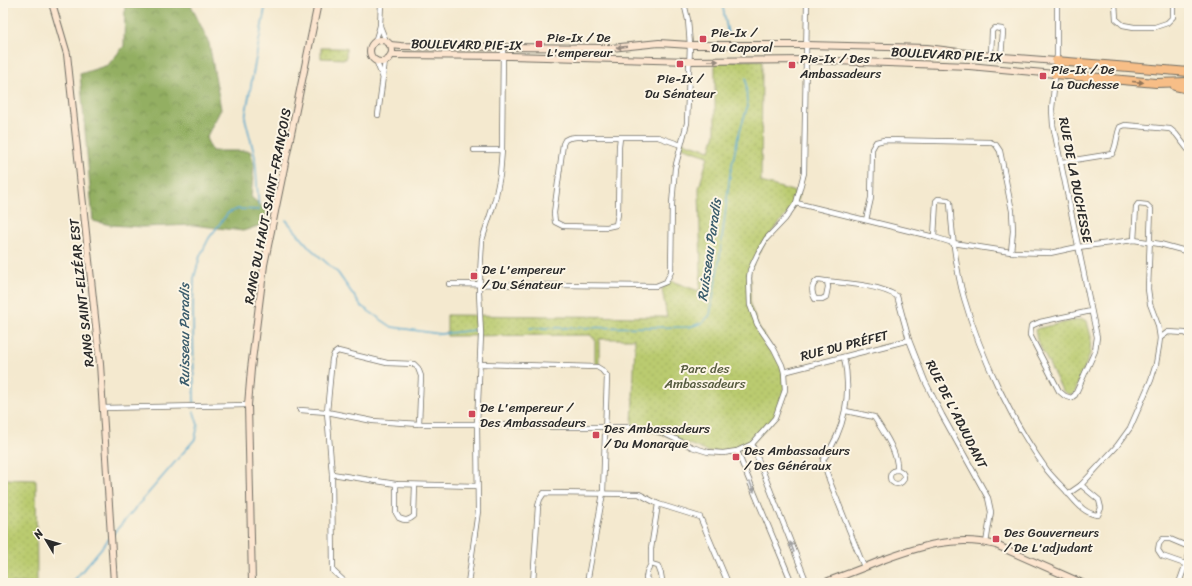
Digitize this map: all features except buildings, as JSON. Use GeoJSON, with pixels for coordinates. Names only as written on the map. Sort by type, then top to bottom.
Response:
{"type":"FeatureCollection","features":[{"type":"Feature","properties":{"kind":"highway","name":"BOULEVARD PIE-IX"},"geometry":{"type":"LineString","coordinates":[[1056,61],[1189,72]]}},
{"type":"Feature","properties":{"kind":"highway"},"geometry":{"type":"LineString","coordinates":[[1105,79],[1103,72],[1108,66]]}},
{"type":"Feature","properties":{"kind":"highway","name":"BOULEVARD PIE-IX"},"geometry":{"type":"LineString","coordinates":[[1055,74],[1164,84],[1189,82]]}},
{"type":"Feature","properties":{"kind":"highway"},"geometry":{"type":"LineString","coordinates":[[1164,84],[1189,89]]}},
{"type":"Feature","properties":{"kind":"street","name":"RANG SAINT-ELZÉAR EST"},"geometry":{"type":"LineString","coordinates":[[52,3],[67,54],[99,356],[114,583]]}},
{"type":"Feature","properties":{"kind":"street","name":"RANG DU HAUT-SAINT-FRANÇOIS"},"geometry":{"type":"LineString","coordinates":[[252,583],[248,406],[251,369],[264,265],[318,3]]}},
{"type":"Feature","properties":{"kind":"street"},"geometry":{"type":"LineString","coordinates":[[381,3],[380,26],[375,42],[370,51],[376,60],[382,76]]}},
{"type":"Feature","properties":{"kind":"street"},"geometry":{"type":"LineString","coordinates":[[449,284],[656,286],[666,282],[671,272],[672,204],[675,168],[687,123],[690,45],[688,20],[684,3]]}},
{"type":"Feature","properties":{"kind":"street"},"geometry":{"type":"LineString","coordinates":[[300,410],[327,412],[373,421],[419,424],[477,424],[604,428],[638,427],[654,430],[692,447],[708,452],[723,453],[737,451],[752,444],[775,418],[785,390],[784,372],[774,349],[757,324],[750,305],[749,278],[750,270],[766,239],[785,219],[796,203],[804,173],[807,3]]}},
{"type":"Feature","properties":{"kind":"street","name":"RUE DE LA DUCHESSE"},"geometry":{"type":"LineString","coordinates":[[1057,3],[1056,61],[1052,103],[1055,137],[1062,162],[1097,337],[1095,351],[1075,395],[1071,398],[1065,396],[1059,391],[1030,335],[1031,326],[1040,322],[1091,311]]}},
{"type":"Feature","properties":{"kind":"street"},"geometry":{"type":"LineString","coordinates":[[1115,3],[1116,19],[1123,25],[1134,27],[1155,27],[1167,23],[1173,17],[1173,3]]}},
{"type":"Feature","properties":{"kind":"street"},"geometry":{"type":"LineString","coordinates":[[378,115],[385,61],[391,55],[392,50],[380,26]]}},
{"type":"Feature","properties":{"kind":"street","name":"BOULEVARD PIE-IX"},"geometry":{"type":"LineString","coordinates":[[991,56],[992,30],[999,28],[1002,29],[1003,32],[1001,57]]}},
{"type":"Feature","properties":{"kind":"street"},"geometry":{"type":"LineString","coordinates":[[375,42],[380,40],[388,43]]}},
{"type":"Feature","properties":{"kind":"street","name":"BOULEVARD PIE-IX"},"geometry":{"type":"LineString","coordinates":[[388,43],[401,46],[611,48],[659,43],[690,45],[806,45],[928,48],[991,56],[1056,61]]}},
{"type":"Feature","properties":{"kind":"street"},"geometry":{"type":"LineString","coordinates":[[468,583],[478,511],[477,424],[480,364],[480,284],[482,240],[496,194],[500,175],[502,150],[503,47]]}},
{"type":"Feature","properties":{"kind":"street","name":"BOULEVARD PIE-IX"},"geometry":{"type":"LineString","coordinates":[[391,55],[503,56],[689,61],[807,60],[969,66],[1055,74]]}},
{"type":"Feature","properties":{"kind":"street"},"geometry":{"type":"LineString","coordinates":[[376,60],[385,61]]}},
{"type":"Feature","properties":{"kind":"street"},"geometry":{"type":"LineString","coordinates":[[1062,162],[1112,154],[1115,149],[1120,127],[1125,125],[1170,129],[1176,134],[1189,152]]}},
{"type":"Feature","properties":{"kind":"street"},"geometry":{"type":"LineString","coordinates":[[620,138],[618,214],[616,225],[607,227],[563,226],[555,222],[554,213],[563,144],[565,140],[576,137],[658,137],[681,145]]}},
{"type":"Feature","properties":{"kind":"street"},"geometry":{"type":"LineString","coordinates":[[866,220],[871,198],[872,149],[876,142],[884,140],[990,142],[996,144],[1000,151],[1012,211],[1013,231],[1011,252]]}},
{"type":"Feature","properties":{"kind":"street"},"geometry":{"type":"LineString","coordinates":[[474,150],[502,150]]}},
{"type":"Feature","properties":{"kind":"street"},"geometry":{"type":"LineString","coordinates":[[934,236],[936,201],[938,198],[948,200],[950,202],[953,243],[963,296],[976,336],[1014,418],[1048,471],[1085,511],[1092,515],[1098,516],[1101,508],[1099,500],[1081,485]]}},
{"type":"Feature","properties":{"kind":"street"},"geometry":{"type":"LineString","coordinates":[[796,203],[934,236],[953,243],[1011,252],[1050,253],[1078,247],[1134,240],[1149,242],[1189,252]]}},
{"type":"Feature","properties":{"kind":"street"},"geometry":{"type":"LineString","coordinates":[[1068,494],[1081,485],[1117,446],[1130,428],[1151,380],[1160,338],[1158,325],[1150,304],[1148,289],[1151,209],[1147,205],[1138,204],[1136,207],[1134,240]]}},
{"type":"Feature","properties":{"kind":"street"},"geometry":{"type":"LineString","coordinates":[[818,280],[827,281],[828,287],[826,297],[822,299],[815,299],[812,294],[814,283],[818,280]]}},
{"type":"Feature","properties":{"kind":"street","name":"RUE DE L'ADJUDANT"},"geometry":{"type":"LineString","coordinates":[[827,281],[870,286],[890,292],[897,296],[909,340],[928,388],[988,498],[991,512],[986,542]]}},
{"type":"Feature","properties":{"kind":"street"},"geometry":{"type":"LineString","coordinates":[[1160,338],[1168,332],[1185,333],[1189,335]]}},
{"type":"Feature","properties":{"kind":"street","name":"RUE DU PRÉFET"},"geometry":{"type":"LineString","coordinates":[[784,372],[909,340]]}},
{"type":"Feature","properties":{"kind":"street"},"geometry":{"type":"LineString","coordinates":[[384,583],[345,582],[333,571],[332,474],[327,412],[332,359],[334,354],[338,351],[387,362],[414,364],[418,368],[421,376],[419,424]]}},
{"type":"Feature","properties":{"kind":"street"},"geometry":{"type":"LineString","coordinates":[[844,357],[847,371],[846,411],[842,425],[823,460],[830,482],[864,568]]}},
{"type":"Feature","properties":{"kind":"street"},"geometry":{"type":"LineString","coordinates":[[480,364],[597,367],[607,376],[604,428],[603,493],[587,583]]}},
{"type":"Feature","properties":{"kind":"street"},"geometry":{"type":"LineString","coordinates":[[103,408],[248,406]]}},
{"type":"Feature","properties":{"kind":"street"},"geometry":{"type":"LineString","coordinates":[[846,411],[874,417],[898,462],[897,470]]}},
{"type":"Feature","properties":{"kind":"street"},"geometry":{"type":"LineString","coordinates":[[752,444],[807,583]]}},
{"type":"Feature","properties":{"kind":"street"},"geometry":{"type":"LineString","coordinates":[[737,451],[792,583]]}},
{"type":"Feature","properties":{"kind":"street"},"geometry":{"type":"LineString","coordinates":[[332,474],[396,484],[477,486]]}},
{"type":"Feature","properties":{"kind":"street"},"geometry":{"type":"LineString","coordinates":[[1189,474],[1189,480]]}},
{"type":"Feature","properties":{"kind":"street"},"geometry":{"type":"LineString","coordinates":[[396,484],[396,513],[399,518],[404,520],[409,520],[414,516],[415,485]]}},
{"type":"Feature","properties":{"kind":"street"},"geometry":{"type":"LineString","coordinates":[[532,583],[538,506],[544,493],[639,494],[658,504],[700,518],[728,583]]}},
{"type":"Feature","properties":{"kind":"street"},"geometry":{"type":"LineString","coordinates":[[651,583],[646,578],[651,564],[651,549],[658,504]]}},
{"type":"Feature","properties":{"kind":"street"},"geometry":{"type":"LineString","coordinates":[[1185,564],[1162,556],[1158,550],[1159,544],[1163,539],[1170,539],[1189,547]]}},
{"type":"Feature","properties":{"kind":"street"},"geometry":{"type":"LineString","coordinates":[[823,583],[912,549],[933,543],[986,542],[1013,552],[1082,583]]}},
{"type":"Feature","properties":{"kind":"street"},"geometry":{"type":"LineString","coordinates":[[1179,583],[1189,555]]}},
{"type":"Feature","properties":{"kind":"street"},"geometry":{"type":"LineString","coordinates":[[651,564],[658,566],[662,580],[660,583]]}},
{"type":"Feature","properties":{"kind":"green space"},"geometry":{"type":"Polygon","coordinates":[[[125,3],[190,3],[209,43],[221,109],[206,138],[212,151],[250,151],[254,165],[251,197],[266,210],[267,223],[243,231],[193,225],[142,227],[111,225],[93,221],[80,74],[108,65],[124,46],[125,3]]]}},
{"type":"Feature","properties":{"kind":"green space"},"geometry":{"type":"Polygon","coordinates":[[[321,48],[346,48],[346,59],[321,58],[321,48]]]}},
{"type":"Feature","properties":{"kind":"green space","name":"Parc des Ambassadeurs"},"geometry":{"type":"Polygon","coordinates":[[[762,60],[761,182],[799,193],[796,203],[766,239],[750,270],[750,305],[758,326],[782,365],[785,390],[775,418],[752,444],[737,451],[708,452],[667,435],[632,427],[634,339],[599,339],[599,365],[595,364],[595,339],[590,335],[447,336],[447,315],[667,317],[662,289],[671,281],[699,291],[701,274],[699,188],[708,156],[681,147],[682,142],[710,150],[715,134],[715,61],[762,60]]]}},
{"type":"Feature","properties":{"kind":"green space"},"geometry":{"type":"Polygon","coordinates":[[[1082,319],[1087,321],[1091,337],[1090,354],[1074,394],[1067,394],[1062,390],[1037,340],[1035,330],[1082,319]]]}},
{"type":"Feature","properties":{"kind":"green space"},"geometry":{"type":"Polygon","coordinates":[[[3,479],[36,480],[37,583],[3,583],[3,479]]]}},
{"type":"Feature","properties":{"kind":"waterway","name":"Ruisseau Paradis"},"geometry":{"type":"LineString","coordinates":[[194,403],[194,278],[200,256],[209,238],[228,213],[238,209],[259,210],[255,157],[245,118],[266,3]]}},
{"type":"Feature","properties":{"kind":"waterway","name":"Ruisseau Paradis"},"geometry":{"type":"LineString","coordinates":[[722,3],[728,34]]}},
{"type":"Feature","properties":{"kind":"waterway","name":"Ruisseau Paradis"},"geometry":{"type":"LineString","coordinates":[[530,328],[689,327],[702,323],[710,315],[720,255],[730,174],[738,137],[747,108],[746,78]]}},
{"type":"Feature","properties":{"kind":"waterway","name":"Ruisseau Paradis"},"geometry":{"type":"LineString","coordinates":[[286,220],[310,248],[338,273],[361,306],[392,327],[440,334],[475,330]]}},
{"type":"Feature","properties":{"kind":"waterway","name":"Ruisseau Paradis"},"geometry":{"type":"LineString","coordinates":[[113,534],[195,439],[198,425],[194,412]]}},
{"type":"Feature","properties":{"kind":"waterway","name":"Ruisseau Paradis"},"geometry":{"type":"LineString","coordinates":[[72,583],[109,539]]}},
{"type":"Feature","properties":{"kind":"place","name":"Pie-Ix / Du Caporal"},"geometry":{"type":"Point","coordinates":[703,39]}},
{"type":"Feature","properties":{"kind":"place","name":"Pie-Ix / De L'empereur"},"geometry":{"type":"Point","coordinates":[539,44]}},
{"type":"Feature","properties":{"kind":"place","name":"Pie-Ix / Du Sénateur"},"geometry":{"type":"Point","coordinates":[680,64]}},
{"type":"Feature","properties":{"kind":"place","name":"Pie-Ix / Des Ambassadeurs"},"geometry":{"type":"Point","coordinates":[792,65]}},
{"type":"Feature","properties":{"kind":"place","name":"Pie-Ix / De La Duchesse"},"geometry":{"type":"Point","coordinates":[1043,76]}},
{"type":"Feature","properties":{"kind":"place","name":"De L'empereur / Du Sénateur"},"geometry":{"type":"Point","coordinates":[474,276]}},
{"type":"Feature","properties":{"kind":"place","name":"De L'empereur / Des Ambassadeurs"},"geometry":{"type":"Point","coordinates":[472,414]}},
{"type":"Feature","properties":{"kind":"place","name":"Des Ambassadeurs / Du Monarque"},"geometry":{"type":"Point","coordinates":[596,435]}},
{"type":"Feature","properties":{"kind":"place","name":"Des Ambassadeurs / Des Généraux"},"geometry":{"type":"Point","coordinates":[736,457]}},
{"type":"Feature","properties":{"kind":"place","name":"Des Gouverneurs / De L'adjudant"},"geometry":{"type":"Point","coordinates":[996,539]}}]}
